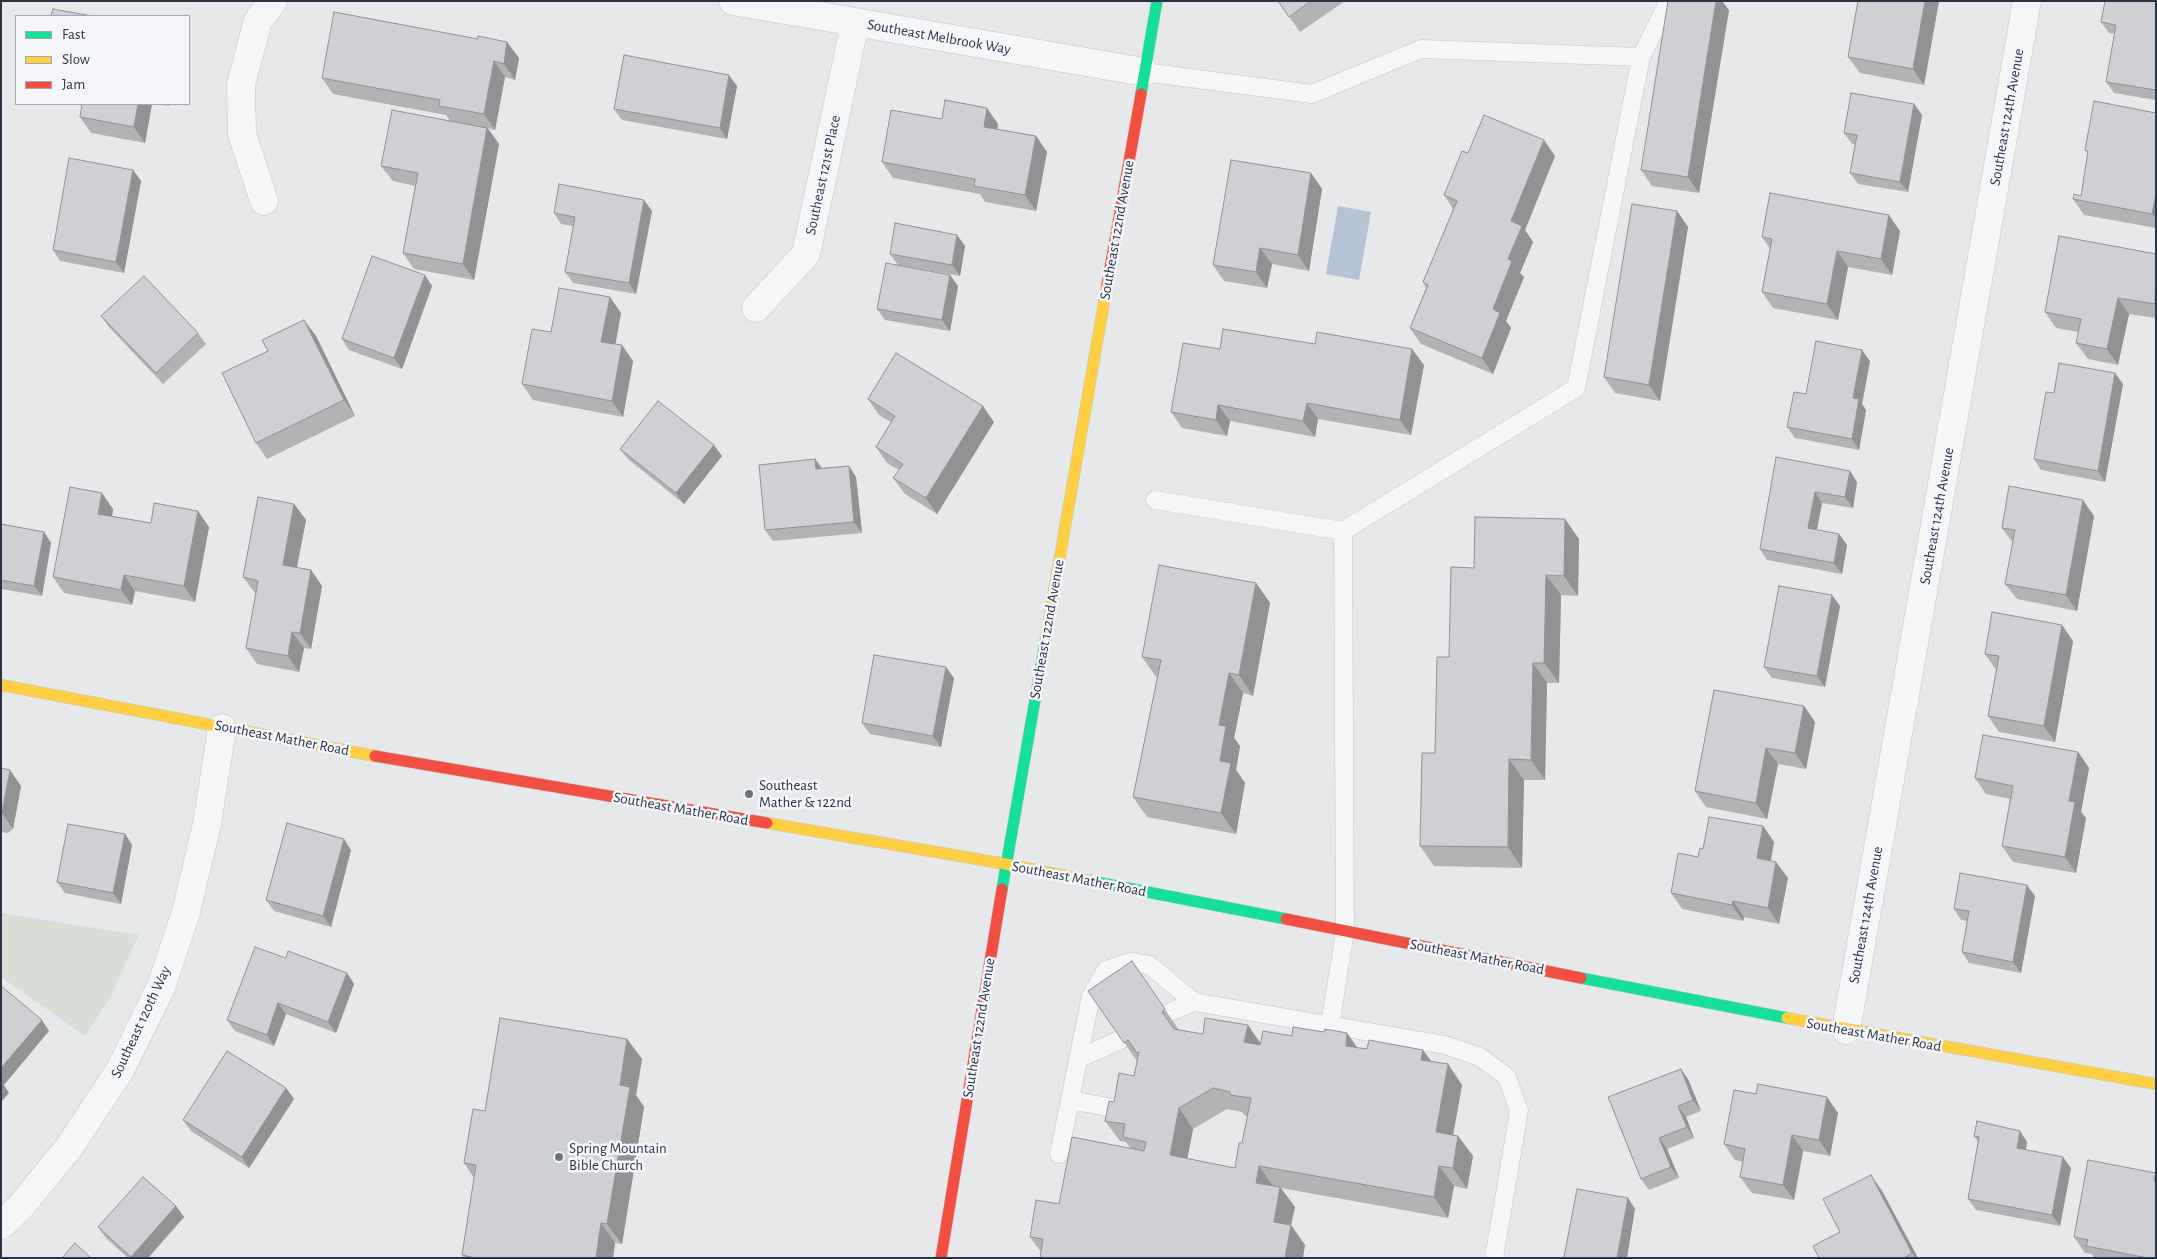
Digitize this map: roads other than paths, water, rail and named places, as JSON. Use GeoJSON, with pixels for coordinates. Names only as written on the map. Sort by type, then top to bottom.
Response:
{"type":"FeatureCollection","features":[{"type":"Feature","properties":{"kind":"street"},"geometry":{"type":"LineString","coordinates":[[264,202],[242,134],[242,84],[258,21],[273,1]]}},
{"type":"Feature","properties":{"kind":"street","name":"Southeast Melbrook Way"},"geometry":{"type":"LineString","coordinates":[[733,1],[1144,72]]}},
{"type":"Feature","properties":{"kind":"street","name":"Southeast 122nd Avenue"},"geometry":{"type":"LineString","coordinates":[[941,1258],[1006,864],[1157,1]]}},
{"type":"Feature","properties":{"kind":"street","name":"Southeast 124th Avenue"},"geometry":{"type":"LineString","coordinates":[[1846,1030],[2027,1]]}},
{"type":"Feature","properties":{"kind":"street","name":"Southeast 121st Place"},"geometry":{"type":"LineString","coordinates":[[756,308],[806,254],[855,23]]}},
{"type":"Feature","properties":{"kind":"street","name":"Southeast Mather Road"},"geometry":{"type":"LineString","coordinates":[[1,685],[136,709],[222,728],[512,780],[1006,864],[1846,1030],[2156,1084]]}},
{"type":"Feature","properties":{"kind":"street","name":"Southeast 120th Way"},"geometry":{"type":"LineString","coordinates":[[1,1225],[20,1207],[75,1139],[120,1070],[161,987],[188,903],[207,824],[222,728]]}},
{"type":"Feature","properties":{"kind":"lane"},"geometry":{"type":"LineString","coordinates":[[1155,500],[1343,531],[1576,388],[1641,57],[1669,1]]}},
{"type":"Feature","properties":{"kind":"lane"},"geometry":{"type":"LineString","coordinates":[[1144,72],[1312,94],[1421,49],[1641,57]]}},
{"type":"Feature","properties":{"kind":"lane"},"geometry":{"type":"LineString","coordinates":[[1330,1025],[1345,931],[1343,531]]}},
{"type":"Feature","properties":{"kind":"lane"},"geometry":{"type":"LineString","coordinates":[[1059,1154],[1080,1058],[1090,996],[1106,970],[1130,962],[1149,965],[1194,1002],[1445,1045],[1480,1057],[1506,1077],[1519,1111],[1494,1258]]}},
{"type":"Feature","properties":{"kind":"lane"},"geometry":{"type":"LineString","coordinates":[[1168,1013],[1194,1002]]}},
{"type":"Feature","properties":{"kind":"lane"},"geometry":{"type":"LineString","coordinates":[[1080,1058],[1122,1039]]}},
{"type":"Feature","properties":{"kind":"lane"},"geometry":{"type":"LineString","coordinates":[[1070,1100],[1118,1109]]}},
{"type":"Feature","properties":{"kind":"water"},"geometry":{"type":"Polygon","coordinates":[[[1338,206],[1371,212],[1359,280],[1326,274],[1338,206]]]}},
{"type":"Feature","properties":{"kind":"place","name":"Southeast Mather & 122nd"},"geometry":{"type":"Point","coordinates":[749,794]}},
{"type":"Feature","properties":{"kind":"place","name":"Spring Mountain Bible Church"},"geometry":{"type":"Point","coordinates":[559,1157]}}]}
